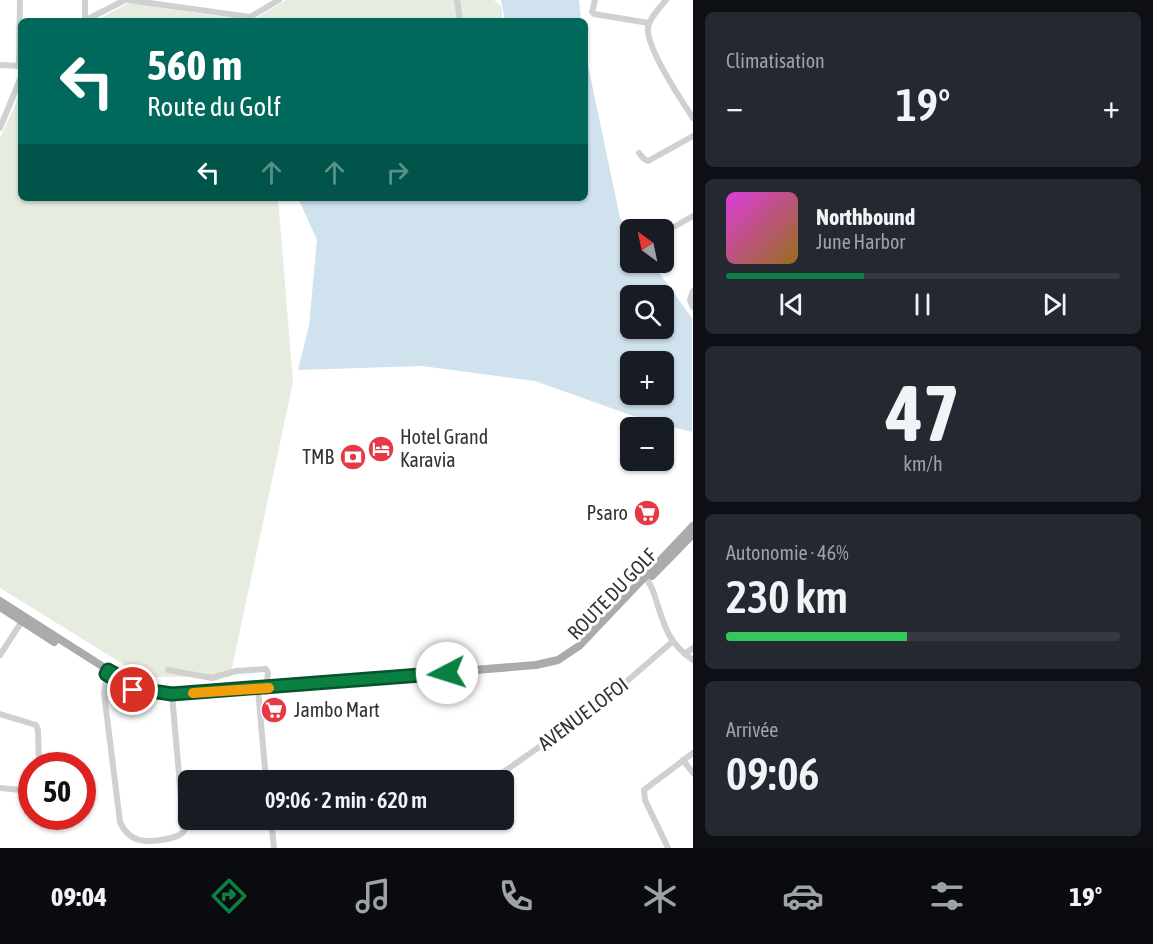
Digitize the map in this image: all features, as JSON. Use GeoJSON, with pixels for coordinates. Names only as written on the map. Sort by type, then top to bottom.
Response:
{"type":"FeatureCollection","features":[{"type":"Feature","properties":{"kind":"main road"},"geometry":{"type":"LineString","coordinates":[[663,560],[693,526]]}},
{"type":"Feature","properties":{"kind":"main road","name":"ROUTE DU GOLF"},"geometry":{"type":"LineString","coordinates":[[0,607],[23,619],[137,693],[153,697],[536,670],[569,661],[582,650],[663,560],[693,534]]}},
{"type":"Feature","properties":{"kind":"main road"},"geometry":{"type":"LineString","coordinates":[[0,601],[23,619]]}},
{"type":"Feature","properties":{"kind":"street"},"geometry":{"type":"LineString","coordinates":[[20,0],[20,18]]}},
{"type":"Feature","properties":{"kind":"street"},"geometry":{"type":"LineString","coordinates":[[84,18],[85,0]]}},
{"type":"Feature","properties":{"kind":"street"},"geometry":{"type":"LineString","coordinates":[[90,18],[126,0],[155,2],[250,18],[279,0]]}},
{"type":"Feature","properties":{"kind":"street"},"geometry":{"type":"LineString","coordinates":[[457,0],[460,18]]}},
{"type":"Feature","properties":{"kind":"street"},"geometry":{"type":"LineString","coordinates":[[595,0],[592,12],[594,14],[649,23]]}},
{"type":"Feature","properties":{"kind":"street"},"geometry":{"type":"LineString","coordinates":[[666,0],[649,23],[649,38],[660,64],[693,118]]}},
{"type":"Feature","properties":{"kind":"street"},"geometry":{"type":"LineString","coordinates":[[0,65],[18,66]]}},
{"type":"Feature","properties":{"kind":"street"},"geometry":{"type":"LineString","coordinates":[[0,128],[18,84]]}},
{"type":"Feature","properties":{"kind":"street"},"geometry":{"type":"LineString","coordinates":[[639,153],[648,161],[693,136]]}},
{"type":"Feature","properties":{"kind":"street"},"geometry":{"type":"LineString","coordinates":[[674,227],[693,216]]}},
{"type":"Feature","properties":{"kind":"street"},"geometry":{"type":"LineString","coordinates":[[693,291],[690,300],[693,307]]}},
{"type":"Feature","properties":{"kind":"street"},"geometry":{"type":"LineString","coordinates":[[646,579],[672,642],[693,660]]}},
{"type":"Feature","properties":{"kind":"street"},"geometry":{"type":"LineString","coordinates":[[0,655],[23,619]]}},
{"type":"Feature","properties":{"kind":"street","name":"AVENUE LOFOI"},"geometry":{"type":"LineString","coordinates":[[506,770],[603,702],[672,642]]}},
{"type":"Feature","properties":{"kind":"street"},"geometry":{"type":"LineString","coordinates":[[685,654],[693,648]]}},
{"type":"Feature","properties":{"kind":"street"},"geometry":{"type":"LineString","coordinates":[[168,670],[212,678],[236,671],[266,669],[268,673],[262,690],[266,770]]}},
{"type":"Feature","properties":{"kind":"street"},"geometry":{"type":"LineString","coordinates":[[107,672],[104,693],[120,822],[123,829],[143,842],[178,836],[184,831],[172,697]]}},
{"type":"Feature","properties":{"kind":"street"},"geometry":{"type":"LineString","coordinates":[[0,714],[36,724],[39,752]]}},
{"type":"Feature","properties":{"kind":"street"},"geometry":{"type":"LineString","coordinates":[[668,848],[645,800],[644,793],[647,787],[693,753]]}},
{"type":"Feature","properties":{"kind":"street"},"geometry":{"type":"LineString","coordinates":[[683,760],[693,773]]}},
{"type":"Feature","properties":{"kind":"street"},"geometry":{"type":"LineString","coordinates":[[0,788],[18,790]]}},
{"type":"Feature","properties":{"kind":"street"},"geometry":{"type":"LineString","coordinates":[[272,830],[274,848]]}},
{"type":"Feature","properties":{"kind":"shaded area"},"geometry":{"type":"Polygon","coordinates":[[[286,0],[494,0],[502,7],[502,18],[257,18],[286,0]]]}},
{"type":"Feature","properties":{"kind":"shaded area"},"geometry":{"type":"Polygon","coordinates":[[[128,3],[231,18],[101,18],[128,3]]]}},
{"type":"Feature","properties":{"kind":"shaded area"},"geometry":{"type":"Polygon","coordinates":[[[18,99],[18,201],[278,201],[293,382],[230,677],[144,677],[0,588],[0,138],[18,99]]]}},
{"type":"Feature","properties":{"kind":"water"},"geometry":{"type":"Polygon","coordinates":[[[501,0],[579,0],[581,18],[504,18],[501,0]]]}},
{"type":"Feature","properties":{"kind":"water"},"geometry":{"type":"Polygon","coordinates":[[[588,65],[621,219],[620,273],[659,273],[668,285],[620,285],[620,339],[674,339],[674,293],[692,318],[692,432],[674,427],[674,417],[636,417],[535,381],[422,366],[298,370],[309,326],[317,240],[299,201],[588,201],[588,65]]]}},
{"type":"Feature","properties":{"kind":"slow traffic"},"geometry":{"type":"LineString","coordinates":[[193,693],[269,688]]}},
{"type":"Feature","properties":{"kind":"place","name":"Hotel Grand Karavia"},"geometry":{"type":"Point","coordinates":[381,449]}},
{"type":"Feature","properties":{"kind":"place","name":"TMB"},"geometry":{"type":"Point","coordinates":[353,457]}},
{"type":"Feature","properties":{"kind":"place","name":"Psaro"},"geometry":{"type":"Point","coordinates":[647,513]}},
{"type":"Feature","properties":{"kind":"place","name":"Jambo Mart"},"geometry":{"type":"Point","coordinates":[274,710]}},
{"type":"Feature","properties":{"kind":"route"},"geometry":{"type":"LineString","coordinates":[[133,690],[106,674],[108,670],[144,690],[172,694],[447,673]]}}]}
